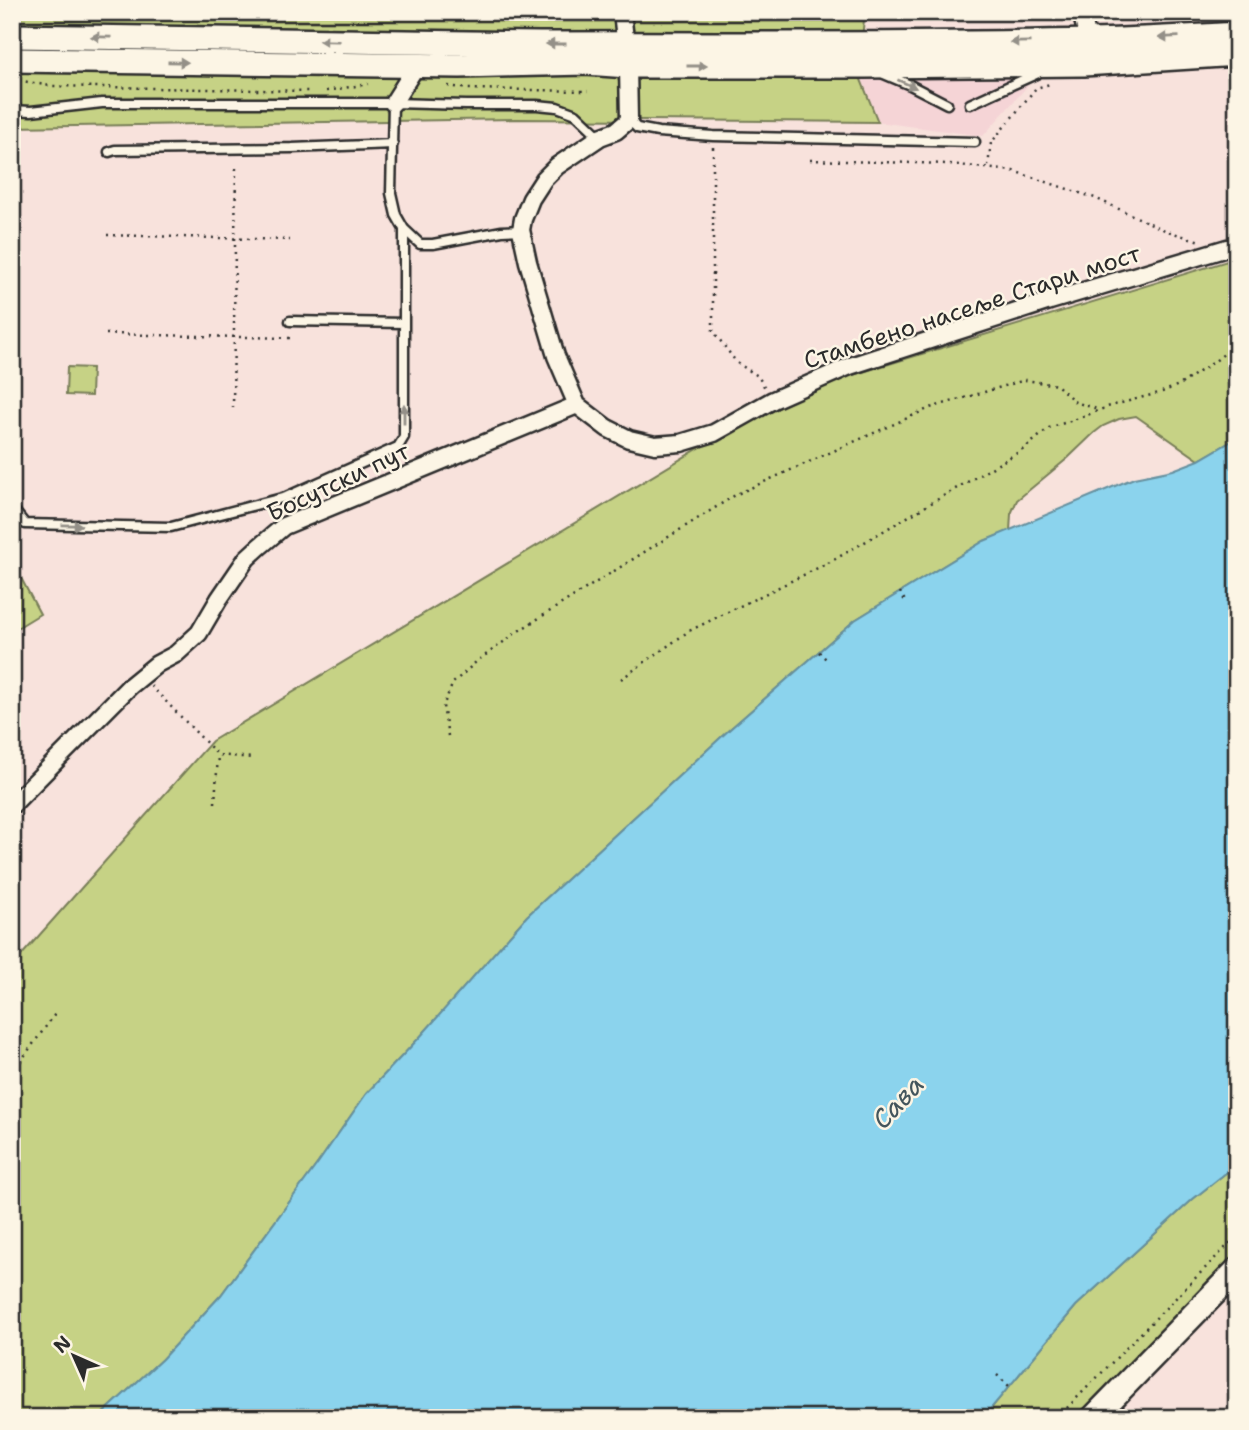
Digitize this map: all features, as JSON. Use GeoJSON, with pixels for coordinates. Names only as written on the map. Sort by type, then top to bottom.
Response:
{"type":"FeatureCollection","features":[{"type":"Feature","properties":{"kind":"main road"},"geometry":{"type":"LineString","coordinates":[[12,60],[417,65],[586,63],[628,66],[865,66],[1058,73],[1091,52],[1237,34]]}},
{"type":"Feature","properties":{"kind":"main road"},"geometry":{"type":"LineString","coordinates":[[12,36],[540,44],[841,44],[1237,54]]}},
{"type":"Feature","properties":{"kind":"main road"},"geometry":{"type":"LineString","coordinates":[[1093,1418],[1237,1270]]}},
{"type":"Feature","properties":{"kind":"street"},"geometry":{"type":"LineString","coordinates":[[576,405],[556,356],[521,230],[531,199],[544,179],[567,159],[600,137],[617,131],[629,120],[628,66],[622,12]]}},
{"type":"Feature","properties":{"kind":"street"},"geometry":{"type":"LineString","coordinates":[[1081,12],[1091,52]]}},
{"type":"Feature","properties":{"kind":"street"},"geometry":{"type":"LineString","coordinates":[[393,103],[417,65]]}},
{"type":"Feature","properties":{"kind":"street","name":"Стамбено насеље Стари мост"},"geometry":{"type":"LineString","coordinates":[[576,405],[607,428],[629,439],[655,445],[681,443],[714,433],[773,400],[850,366],[1049,301],[1232,247]]}},
{"type":"Feature","properties":{"kind":"street","name":"Босутски пут"},"geometry":{"type":"LineString","coordinates":[[12,805],[112,702],[157,664],[176,654],[200,633],[219,598],[247,558],[284,526],[576,405]]}},
{"type":"Feature","properties":{"kind":"lane"},"geometry":{"type":"LineString","coordinates":[[865,66],[947,104]]}},
{"type":"Feature","properties":{"kind":"lane"},"geometry":{"type":"LineString","coordinates":[[970,104],[1021,80],[1058,73]]}},
{"type":"Feature","properties":{"kind":"lane"},"geometry":{"type":"LineString","coordinates":[[12,110],[30,111],[102,103],[537,105],[557,107],[576,114],[600,137]]}},
{"type":"Feature","properties":{"kind":"lane"},"geometry":{"type":"LineString","coordinates":[[393,103],[391,193],[396,215],[404,229],[420,244],[521,230]]}},
{"type":"Feature","properties":{"kind":"lane"},"geometry":{"type":"LineString","coordinates":[[629,120],[637,128],[713,136],[975,142]]}},
{"type":"Feature","properties":{"kind":"lane"},"geometry":{"type":"LineString","coordinates":[[109,152],[393,144]]}},
{"type":"Feature","properties":{"kind":"lane"},"geometry":{"type":"LineString","coordinates":[[12,508],[25,524],[171,527],[286,497],[398,447],[404,436],[404,229]]}},
{"type":"Feature","properties":{"kind":"lane"},"geometry":{"type":"LineString","coordinates":[[290,321],[404,323]]}},
{"type":"Feature","properties":{"kind":"path"},"geometry":{"type":"LineString","coordinates":[[988,168],[991,143],[1036,88],[1058,73]]}},
{"type":"Feature","properties":{"kind":"path"},"geometry":{"type":"LineString","coordinates":[[12,79],[50,86],[313,91]]}},
{"type":"Feature","properties":{"kind":"path"},"geometry":{"type":"LineString","coordinates":[[326,91],[377,83]]}},
{"type":"Feature","properties":{"kind":"path"},"geometry":{"type":"LineString","coordinates":[[447,85],[468,89],[588,91]]}},
{"type":"Feature","properties":{"kind":"path"},"geometry":{"type":"LineString","coordinates":[[713,136],[713,331],[737,363],[758,376],[773,400]]}},
{"type":"Feature","properties":{"kind":"path"},"geometry":{"type":"LineString","coordinates":[[810,160],[949,164],[1013,171],[1095,198],[1167,231],[1232,247]]}},
{"type":"Feature","properties":{"kind":"path"},"geometry":{"type":"LineString","coordinates":[[233,408],[236,163]]}},
{"type":"Feature","properties":{"kind":"path"},"geometry":{"type":"LineString","coordinates":[[107,235],[290,240]]}},
{"type":"Feature","properties":{"kind":"path"},"geometry":{"type":"LineString","coordinates":[[106,334],[290,338]]}},
{"type":"Feature","properties":{"kind":"path"},"geometry":{"type":"LineString","coordinates":[[621,679],[689,631],[832,561],[1024,449],[1049,428],[1181,384],[1237,343]]}},
{"type":"Feature","properties":{"kind":"path"},"geometry":{"type":"LineString","coordinates":[[448,736],[443,706],[453,683],[476,662],[520,630],[737,494],[930,408],[1025,380],[1057,385],[1075,402],[1100,410]]}},
{"type":"Feature","properties":{"kind":"path"},"geometry":{"type":"LineString","coordinates":[[900,592],[905,601]]}},
{"type":"Feature","properties":{"kind":"path"},"geometry":{"type":"LineString","coordinates":[[819,652],[826,659]]}},
{"type":"Feature","properties":{"kind":"path"},"geometry":{"type":"LineString","coordinates":[[142,676],[218,755],[253,758]]}},
{"type":"Feature","properties":{"kind":"path"},"geometry":{"type":"LineString","coordinates":[[215,803],[218,755]]}},
{"type":"Feature","properties":{"kind":"path"},"geometry":{"type":"LineString","coordinates":[[12,1073],[55,1014]]}},
{"type":"Feature","properties":{"kind":"path"},"geometry":{"type":"LineString","coordinates":[[1057,1418],[1237,1236]]}},
{"type":"Feature","properties":{"kind":"path"},"geometry":{"type":"LineString","coordinates":[[996,1375],[1009,1386]]}},
{"type":"Feature","properties":{"kind":"shaded area"},"geometry":{"type":"Polygon","coordinates":[[[858,72],[1049,73],[1032,81],[983,136],[878,122],[858,72]]]}},
{"type":"Feature","properties":{"kind":"green space"},"geometry":{"type":"Polygon","coordinates":[[[12,12],[759,12],[864,20],[858,72],[878,122],[516,119],[12,127],[12,12]]]}},
{"type":"Feature","properties":{"kind":"green space"},"geometry":{"type":"Polygon","coordinates":[[[1237,258],[1237,438],[1199,460],[1136,416],[1103,426],[1017,500],[1011,514],[1010,531],[984,541],[855,620],[730,729],[527,916],[366,1094],[221,1295],[162,1359],[98,1418],[12,1418],[12,966],[212,741],[706,444],[833,381],[1237,258]]]}},
{"type":"Feature","properties":{"kind":"green space"},"geometry":{"type":"Polygon","coordinates":[[[67,367],[92,368],[91,396],[66,395],[67,367]]]}},
{"type":"Feature","properties":{"kind":"green space"},"geometry":{"type":"Polygon","coordinates":[[[12,561],[40,614],[12,631],[12,561]]]}},
{"type":"Feature","properties":{"kind":"green space"},"geometry":{"type":"Polygon","coordinates":[[[1237,1164],[1237,1270],[1096,1418],[983,1418],[1076,1306],[1193,1199],[1237,1164]]]}},
{"type":"Feature","properties":{"kind":"water","name":"Сава"},"geometry":{"type":"Polygon","coordinates":[[[1237,438],[1237,1164],[1193,1199],[1076,1306],[983,1418],[98,1418],[162,1359],[221,1295],[366,1094],[527,916],[730,729],[855,620],[984,541],[1134,478],[1173,470],[1199,460],[1237,438]]]}}]}
